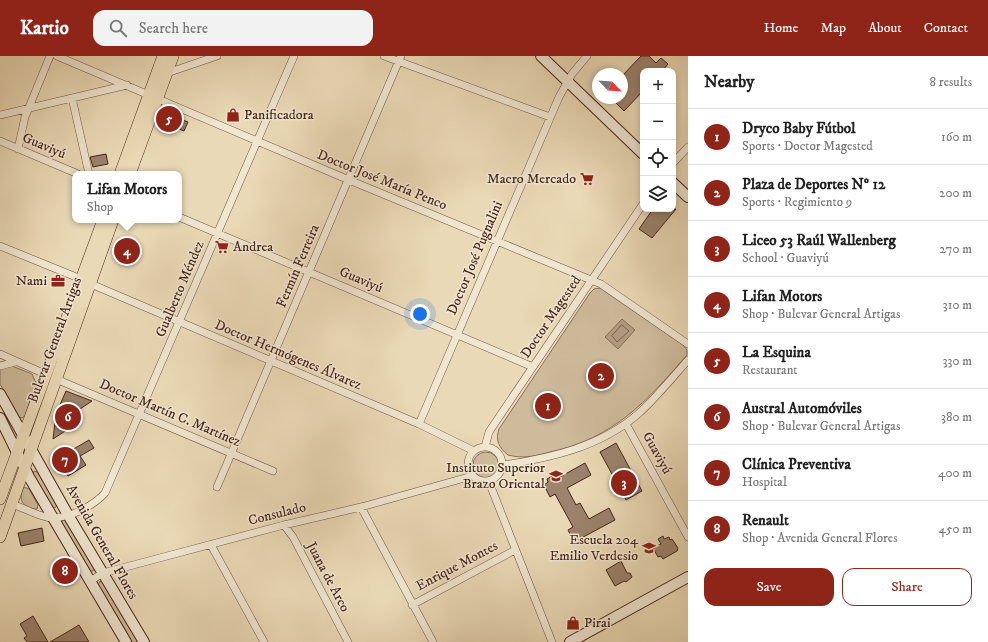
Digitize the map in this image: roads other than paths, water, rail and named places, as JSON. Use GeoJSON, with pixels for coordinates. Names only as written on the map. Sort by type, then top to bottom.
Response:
{"type":"FeatureCollection","features":[{"type":"Feature","properties":{"kind":"main road"},"geometry":{"type":"LineString","coordinates":[[131,171],[163,56]]}},
{"type":"Feature","properties":{"kind":"main road"},"geometry":{"type":"LineString","coordinates":[[121,171],[153,96],[167,73],[173,56]]}},
{"type":"Feature","properties":{"kind":"main road"},"geometry":{"type":"LineString","coordinates":[[541,56],[640,151]]}},
{"type":"Feature","properties":{"kind":"main road"},"geometry":{"type":"LineString","coordinates":[[676,185],[688,197]]}},
{"type":"Feature","properties":{"kind":"main road","name":"Bulevar General Artigas"},"geometry":{"type":"LineString","coordinates":[[8,516],[9,498],[21,461],[56,379],[104,223]]}},
{"type":"Feature","properties":{"kind":"main road","name":"Bulevar General Artigas"},"geometry":{"type":"LineString","coordinates":[[0,536],[12,504],[21,461],[28,442],[45,374],[86,282]]}},
{"type":"Feature","properties":{"kind":"main road","name":"Avenida General Flores"},"geometry":{"type":"LineString","coordinates":[[0,394],[68,515],[144,642]]}},
{"type":"Feature","properties":{"kind":"main road","name":"Avenida General Flores"},"geometry":{"type":"LineString","coordinates":[[0,418],[21,461],[53,518],[126,642]]}},
{"type":"Feature","properties":{"kind":"main road","name":"Bulevar General Artigas"},"geometry":{"type":"LineString","coordinates":[[0,499],[21,461]]}},
{"type":"Feature","properties":{"kind":"main road"},"geometry":{"type":"LineString","coordinates":[[570,642],[688,577]]}},
{"type":"Feature","properties":{"kind":"street"},"geometry":{"type":"LineString","coordinates":[[18,149],[22,127],[50,56]]}},
{"type":"Feature","properties":{"kind":"street","name":"Doctor José María Penco"},"geometry":{"type":"LineString","coordinates":[[57,56],[257,142],[601,284],[688,344]]}},
{"type":"Feature","properties":{"kind":"street"},"geometry":{"type":"LineString","coordinates":[[167,73],[217,56]]}},
{"type":"Feature","properties":{"kind":"street","name":"Gualberto Méndez"},"geometry":{"type":"LineString","coordinates":[[53,518],[68,515],[100,498],[105,493],[180,323],[294,56]]}},
{"type":"Feature","properties":{"kind":"street"},"geometry":{"type":"LineString","coordinates":[[384,56],[400,59],[550,117]]}},
{"type":"Feature","properties":{"kind":"street","name":"Doctor José Pugnalini"},"geometry":{"type":"LineString","coordinates":[[419,424],[550,117],[567,81],[587,56]]}},
{"type":"Feature","properties":{"kind":"street","name":"Fermín Ferreira"},"geometry":{"type":"LineString","coordinates":[[217,487],[400,59]]}},
{"type":"Feature","properties":{"kind":"street"},"geometry":{"type":"LineString","coordinates":[[0,115],[127,85]]}},
{"type":"Feature","properties":{"kind":"street"},"geometry":{"type":"LineString","coordinates":[[72,98],[88,171]]}},
{"type":"Feature","properties":{"kind":"street","name":"Guaviyú"},"geometry":{"type":"LineString","coordinates":[[0,141],[72,172]]}},
{"type":"Feature","properties":{"kind":"street"},"geometry":{"type":"LineString","coordinates":[[676,160],[688,147]]}},
{"type":"Feature","properties":{"kind":"street","name":"Doctor Magested"},"geometry":{"type":"LineString","coordinates":[[484,447],[489,432],[640,208]]}},
{"type":"Feature","properties":{"kind":"street","name":"Guaviyú"},"geometry":{"type":"LineString","coordinates":[[182,218],[533,367]]}},
{"type":"Feature","properties":{"kind":"street","name":"Doctor Hermógenes Álvarez"},"geometry":{"type":"LineString","coordinates":[[0,246],[419,424],[474,451]]}},
{"type":"Feature","properties":{"kind":"street"},"geometry":{"type":"LineString","coordinates":[[0,354],[45,374]]}},
{"type":"Feature","properties":{"kind":"street"},"geometry":{"type":"LineString","coordinates":[[503,465],[550,457],[566,452],[610,433],[626,424],[656,396],[688,360]]}},
{"type":"Feature","properties":{"kind":"street"},"geometry":{"type":"LineString","coordinates":[[0,366],[6,363],[17,362]]}},
{"type":"Feature","properties":{"kind":"street","name":"Doctor Martín C. Martínez"},"geometry":{"type":"LineString","coordinates":[[56,379],[273,471]]}},
{"type":"Feature","properties":{"kind":"street","name":"Guaviyú"},"geometry":{"type":"LineString","coordinates":[[626,424],[688,538]]}},
{"type":"Feature","properties":{"kind":"street"},"geometry":{"type":"LineString","coordinates":[[484,447],[496,451],[501,457],[503,465],[497,477],[489,482],[478,480],[472,476],[468,468],[468,461],[474,451],[484,447]]}},
{"type":"Feature","properties":{"kind":"street","name":"Consulado"},"geometry":{"type":"LineString","coordinates":[[90,581],[103,573],[284,525],[361,508],[472,476]]}},
{"type":"Feature","properties":{"kind":"street"},"geometry":{"type":"LineString","coordinates":[[489,482],[552,642]]}},
{"type":"Feature","properties":{"kind":"street"},"geometry":{"type":"LineString","coordinates":[[12,504],[53,518]]}},
{"type":"Feature","properties":{"kind":"street"},"geometry":{"type":"LineString","coordinates":[[361,508],[433,642]]}},
{"type":"Feature","properties":{"kind":"street","name":"Juana de Arco"},"geometry":{"type":"LineString","coordinates":[[284,525],[348,642]]}},
{"type":"Feature","properties":{"kind":"street"},"geometry":{"type":"LineString","coordinates":[[211,545],[264,642]]}},
{"type":"Feature","properties":{"kind":"street","name":"Enrique Montes"},"geometry":{"type":"LineString","coordinates":[[412,605],[515,550]]}},
{"type":"Feature","properties":{"kind":"water"},"geometry":{"type":"Polygon","coordinates":[[[622,319],[635,330],[618,349],[605,337],[622,319]]]}},
{"type":"Feature","properties":{"kind":"place","name":"Panificadora"},"geometry":{"type":"Point","coordinates":[233,115]}},
{"type":"Feature","properties":{"kind":"place","name":"La Esquina"},"geometry":{"type":"Point","coordinates":[169,119]}},
{"type":"Feature","properties":{"kind":"place","name":"Macro Mercado"},"geometry":{"type":"Point","coordinates":[587,179]}},
{"type":"Feature","properties":{"kind":"place","name":"Andrea"},"geometry":{"type":"Point","coordinates":[222,247]}},
{"type":"Feature","properties":{"kind":"place","name":"Lifan Motors"},"geometry":{"type":"Point","coordinates":[127,251]}},
{"type":"Feature","properties":{"kind":"place","name":"Nami"},"geometry":{"type":"Point","coordinates":[58,281]}},
{"type":"Feature","properties":{"kind":"place","name":"Plaza de Deportes Nº 12"},"geometry":{"type":"Point","coordinates":[601,376]}},
{"type":"Feature","properties":{"kind":"place","name":"Dryco Baby Fútbol"},"geometry":{"type":"Point","coordinates":[548,406]}},
{"type":"Feature","properties":{"kind":"place","name":"Austral Automóviles"},"geometry":{"type":"Point","coordinates":[68,417]}},
{"type":"Feature","properties":{"kind":"place","name":"Clínica Preventiva"},"geometry":{"type":"Point","coordinates":[65,460]}},
{"type":"Feature","properties":{"kind":"place","name":"Instituto Superior Brazo Oriental"},"geometry":{"type":"Point","coordinates":[556,476]}},
{"type":"Feature","properties":{"kind":"place","name":"Liceo 53 Raúl Wallenberg"},"geometry":{"type":"Point","coordinates":[624,483]}},
{"type":"Feature","properties":{"kind":"place","name":"Escuela 204 Emilio Verdesio"},"geometry":{"type":"Point","coordinates":[649,548]}},
{"type":"Feature","properties":{"kind":"place","name":"Renault"},"geometry":{"type":"Point","coordinates":[65,571]}},
{"type":"Feature","properties":{"kind":"place","name":"Pirai"},"geometry":{"type":"Point","coordinates":[573,623]}}]}
